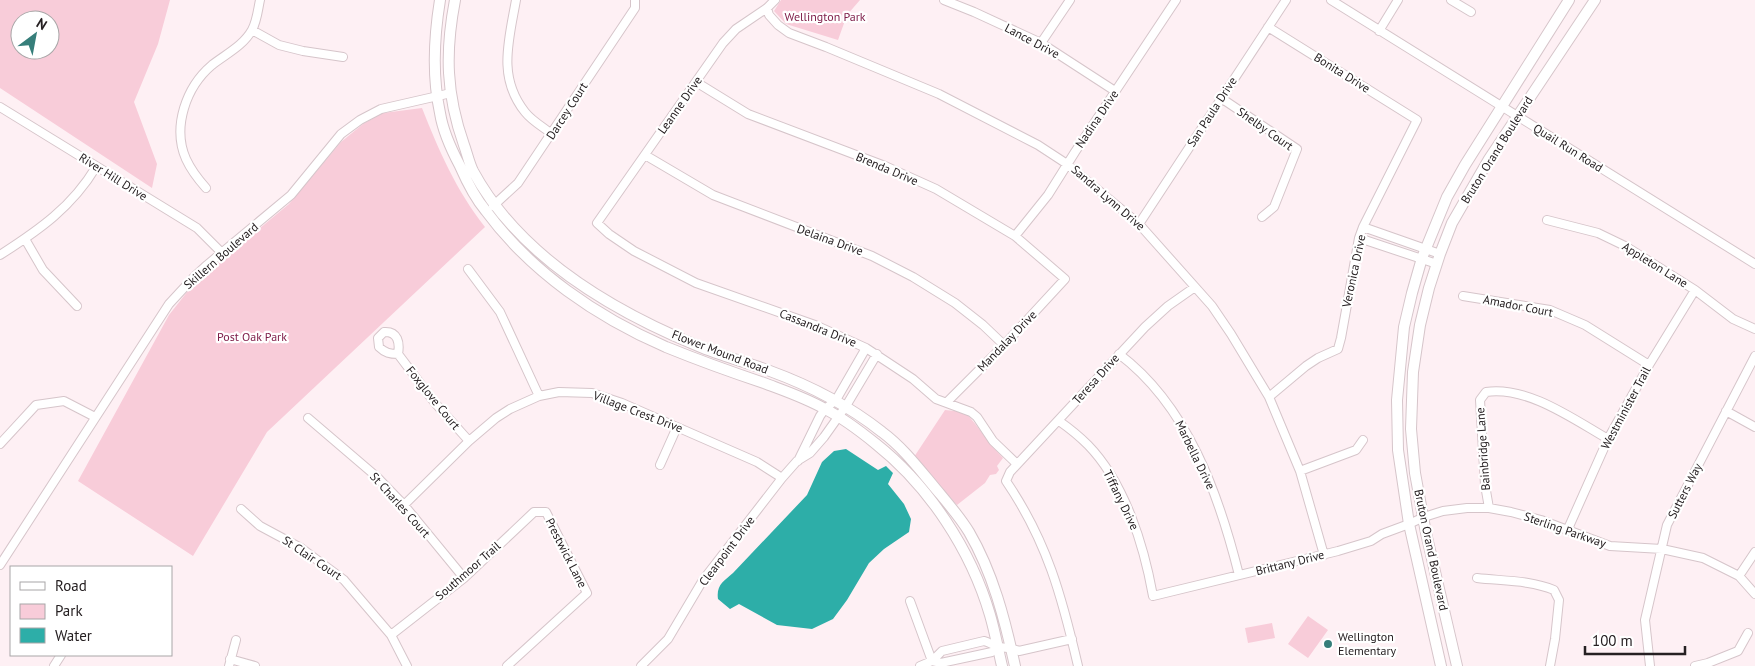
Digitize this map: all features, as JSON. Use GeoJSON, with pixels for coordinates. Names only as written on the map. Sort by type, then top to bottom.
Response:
{"type":"FeatureCollection","features":[{"type":"Feature","properties":{"kind":"main road","name":"Flower Mound Road"},"geometry":{"type":"LineString","coordinates":[[440,0],[434,47],[440,114],[450,146],[470,188],[486,211],[513,243],[581,301],[622,326],[668,347],[798,396],[838,417],[877,445],[907,472],[933,504],[958,542],[972,568],[990,616],[1002,666]]}},
{"type":"Feature","properties":{"kind":"main road","name":"Flower Mound Road"},"geometry":{"type":"LineString","coordinates":[[455,0],[447,69],[456,122],[473,170],[495,205],[516,229],[548,259],[587,288],[625,312],[699,347],[784,376],[836,400],[883,433],[898,446],[951,507],[968,531],[984,560],[1001,609],[1015,666]]}},
{"type":"Feature","properties":{"kind":"main road","name":"Bruton Orand Boulevard"},"geometry":{"type":"LineString","coordinates":[[1441,666],[1409,524],[1398,450],[1397,400],[1404,327],[1424,254],[1448,197],[1465,165],[1569,0]]}},
{"type":"Feature","properties":{"kind":"main road","name":"Bruton Orand Boulevard"},"geometry":{"type":"LineString","coordinates":[[1457,666],[1427,540],[1415,473],[1411,430],[1413,372],[1420,325],[1438,259],[1452,224],[1489,159],[1595,0]]}},
{"type":"Feature","properties":{"kind":"street"},"geometry":{"type":"LineString","coordinates":[[206,188],[194,174],[186,158],[180,136],[185,106],[198,78],[234,51],[252,30],[260,0]]}},
{"type":"Feature","properties":{"kind":"street"},"geometry":{"type":"LineString","coordinates":[[516,0],[506,56],[506,68],[511,87],[525,112],[552,134]]}},
{"type":"Feature","properties":{"kind":"street","name":"Darcey Court"},"geometry":{"type":"LineString","coordinates":[[486,211],[518,183],[635,8],[635,0]]}},
{"type":"Feature","properties":{"kind":"street","name":"Leanne Drive"},"geometry":{"type":"LineString","coordinates":[[598,223],[723,43],[736,29],[767,8],[775,0]]}},
{"type":"Feature","properties":{"kind":"street","name":"Lance Drive"},"geometry":{"type":"LineString","coordinates":[[944,0],[964,4],[1041,44],[1115,91]]}},
{"type":"Feature","properties":{"kind":"street"},"geometry":{"type":"LineString","coordinates":[[1041,44],[1070,0]]}},
{"type":"Feature","properties":{"kind":"street","name":"Nadina Drive"},"geometry":{"type":"LineString","coordinates":[[1015,236],[1048,195],[1176,0]]}},
{"type":"Feature","properties":{"kind":"street","name":"San Paula Drive"},"geometry":{"type":"LineString","coordinates":[[1140,224],[1286,0]]}},
{"type":"Feature","properties":{"kind":"street","name":"Quail Run Road"},"geometry":{"type":"LineString","coordinates":[[1331,0],[1755,264]]}},
{"type":"Feature","properties":{"kind":"street"},"geometry":{"type":"LineString","coordinates":[[1379,31],[1398,0]]}},
{"type":"Feature","properties":{"kind":"street"},"geometry":{"type":"LineString","coordinates":[[1451,0],[1470,12]]}},
{"type":"Feature","properties":{"kind":"street","name":"Sandra Lynn Drive"},"geometry":{"type":"LineString","coordinates":[[767,8],[769,15],[778,26],[789,33],[939,94],[1038,145],[1067,164],[1140,224],[1212,306],[1270,397],[1300,471],[1324,555]]}},
{"type":"Feature","properties":{"kind":"street","name":"Bonita Drive"},"geometry":{"type":"LineString","coordinates":[[1268,27],[1417,120]]}},
{"type":"Feature","properties":{"kind":"street"},"geometry":{"type":"LineString","coordinates":[[252,30],[279,45],[343,57]]}},
{"type":"Feature","properties":{"kind":"street","name":"Brenda Drive"},"geometry":{"type":"LineString","coordinates":[[696,82],[748,114],[885,166],[936,189],[1015,236],[1065,279]]}},
{"type":"Feature","properties":{"kind":"street","name":"Skillern Boulevard"},"geometry":{"type":"LineString","coordinates":[[0,565],[170,304],[194,277],[292,195],[341,134],[360,120],[381,109],[451,93]]}},
{"type":"Feature","properties":{"kind":"street","name":"Shelby Court"},"geometry":{"type":"LineString","coordinates":[[1221,98],[1296,149],[1274,207],[1262,217]]}},
{"type":"Feature","properties":{"kind":"street","name":"River Hill Drive"},"geometry":{"type":"LineString","coordinates":[[0,107],[197,228],[222,253]]}},
{"type":"Feature","properties":{"kind":"street","name":"Veronica Drive"},"geometry":{"type":"LineString","coordinates":[[1270,397],[1306,366],[1338,349],[1363,227],[1417,120]]}},
{"type":"Feature","properties":{"kind":"street","name":"Delaina Drive"},"geometry":{"type":"LineString","coordinates":[[645,155],[713,195],[872,256],[913,277],[955,304],[983,325],[1004,345]]}},
{"type":"Feature","properties":{"kind":"street"},"geometry":{"type":"LineString","coordinates":[[0,255],[38,231],[72,201],[85,186],[96,167]]}},
{"type":"Feature","properties":{"kind":"street","name":"Appleton Lane"},"geometry":{"type":"LineString","coordinates":[[1547,220],[1598,233],[1625,246],[1695,290],[1733,319],[1755,329]]}},
{"type":"Feature","properties":{"kind":"street","name":"Cassandra Drive"},"geometry":{"type":"LineString","coordinates":[[598,223],[609,234],[634,251],[696,283],[816,325],[877,354],[913,379],[936,399],[971,412],[977,417],[993,441],[1017,464]]}},
{"type":"Feature","properties":{"kind":"street"},"geometry":{"type":"LineString","coordinates":[[1363,227],[1438,259]]}},
{"type":"Feature","properties":{"kind":"street"},"geometry":{"type":"LineString","coordinates":[[1360,238],[1424,254]]}},
{"type":"Feature","properties":{"kind":"street"},"geometry":{"type":"LineString","coordinates":[[25,239],[43,270],[76,306]]}},
{"type":"Feature","properties":{"kind":"street"},"geometry":{"type":"LineString","coordinates":[[468,268],[500,312],[539,396]]}},
{"type":"Feature","properties":{"kind":"street","name":"Mandalay Drive"},"geometry":{"type":"LineString","coordinates":[[948,402],[1065,279]]}},
{"type":"Feature","properties":{"kind":"street","name":"Teresa Drive"},"geometry":{"type":"LineString","coordinates":[[1072,639],[1052,569],[1023,506],[1006,481],[1010,472],[1017,464],[1145,326],[1168,306],[1195,287]]}},
{"type":"Feature","properties":{"kind":"street","name":"Westminister Trail"},"geometry":{"type":"LineString","coordinates":[[1567,532],[1608,440],[1649,365],[1695,290]]}},
{"type":"Feature","properties":{"kind":"street","name":"Amador Court"},"geometry":{"type":"LineString","coordinates":[[1463,296],[1550,310],[1585,325],[1649,365]]}},
{"type":"Feature","properties":{"kind":"street","name":"Clearpoint Drive"},"geometry":{"type":"LineString","coordinates":[[797,462],[825,409],[836,400],[866,348]]}},
{"type":"Feature","properties":{"kind":"street","name":"Foxglove Court"},"geometry":{"type":"LineString","coordinates":[[398,354],[435,403],[469,441]]}},
{"type":"Feature","properties":{"kind":"street","name":"Clearpoint Drive"},"geometry":{"type":"LineString","coordinates":[[642,666],[668,639],[703,580],[782,478],[797,462],[810,453],[838,417],[877,354]]}},
{"type":"Feature","properties":{"kind":"street","name":"Marbella Drive"},"geometry":{"type":"LineString","coordinates":[[1119,354],[1136,366],[1155,387],[1177,418],[1196,452],[1214,493],[1240,575]]}},
{"type":"Feature","properties":{"kind":"street","name":"Sutters Way"},"geometry":{"type":"LineString","coordinates":[[1650,666],[1645,620],[1667,525],[1755,356]]}},
{"type":"Feature","properties":{"kind":"street","name":"Bainbridge Lane"},"geometry":{"type":"LineString","coordinates":[[1489,508],[1485,485],[1480,400],[1486,392],[1494,391],[1528,397],[1547,404],[1608,440]]}},
{"type":"Feature","properties":{"kind":"street","name":"Village Crest Drive"},"geometry":{"type":"LineString","coordinates":[[404,505],[469,441],[496,418],[510,409],[539,396],[559,392],[592,393],[622,403],[758,462],[782,478]]}},
{"type":"Feature","properties":{"kind":"street"},"geometry":{"type":"LineString","coordinates":[[0,444],[36,405],[64,400],[96,418]]}},
{"type":"Feature","properties":{"kind":"street"},"geometry":{"type":"LineString","coordinates":[[1726,411],[1755,427]]}},
{"type":"Feature","properties":{"kind":"street","name":"St Charles Court"},"geometry":{"type":"LineString","coordinates":[[308,418],[377,477],[404,505],[464,578]]}},
{"type":"Feature","properties":{"kind":"street","name":"Tiffany Drive"},"geometry":{"type":"LineString","coordinates":[[1058,421],[1089,446],[1118,488],[1136,529],[1146,560],[1152,596]]}},
{"type":"Feature","properties":{"kind":"street"},"geometry":{"type":"LineString","coordinates":[[660,465],[677,427]]}},
{"type":"Feature","properties":{"kind":"street"},"geometry":{"type":"LineString","coordinates":[[1300,471],[1356,450],[1363,440]]}},
{"type":"Feature","properties":{"kind":"street","name":"Sterling Parkway"},"geometry":{"type":"LineString","coordinates":[[1424,517],[1444,511],[1489,508],[1541,520],[1567,532],[1610,546],[1662,549],[1703,558],[1739,576],[1755,594]]}},
{"type":"Feature","properties":{"kind":"street","name":"St Clair Court"},"geometry":{"type":"LineString","coordinates":[[241,509],[260,526],[301,548],[344,580],[390,635],[407,666]]}},
{"type":"Feature","properties":{"kind":"street","name":"Southmoor Trail"},"geometry":{"type":"LineString","coordinates":[[390,635],[464,578],[534,512],[546,512]]}},
{"type":"Feature","properties":{"kind":"street","name":"Prestwick Lane"},"geometry":{"type":"LineString","coordinates":[[507,666],[587,593],[546,512]]}},
{"type":"Feature","properties":{"kind":"street","name":"Brittany Drive"},"geometry":{"type":"LineString","coordinates":[[1152,596],[1360,545],[1390,530],[1424,517]]}},
{"type":"Feature","properties":{"kind":"street"},"geometry":{"type":"LineString","coordinates":[[1739,576],[1755,552]]}},
{"type":"Feature","properties":{"kind":"street"},"geometry":{"type":"LineString","coordinates":[[1477,578],[1526,583],[1554,590],[1559,600],[1550,666]]}},
{"type":"Feature","properties":{"kind":"street"},"geometry":{"type":"LineString","coordinates":[[910,601],[932,661]]}},
{"type":"Feature","properties":{"kind":"street"},"geometry":{"type":"LineString","coordinates":[[1695,666],[1738,651],[1748,633]]}},
{"type":"Feature","properties":{"kind":"street"},"geometry":{"type":"LineString","coordinates":[[920,666],[932,661],[942,651],[984,640],[997,647],[1011,647],[1019,651],[1072,639],[1078,666]]}},
{"type":"Feature","properties":{"kind":"street"},"geometry":{"type":"LineString","coordinates":[[236,640],[230,663],[256,666]]}},
{"type":"Feature","properties":{"kind":"street"},"geometry":{"type":"LineString","coordinates":[[932,661],[941,663],[992,652],[997,647]]}},
{"type":"Feature","properties":{"kind":"green space"},"geometry":{"type":"Polygon","coordinates":[[[0,0],[170,0],[158,44],[134,102],[157,164],[152,188],[0,88],[0,0]]]}},
{"type":"Feature","properties":{"kind":"green space","name":"Wellington Park"},"geometry":{"type":"Polygon","coordinates":[[[781,0],[860,0],[847,15],[838,40],[786,24],[774,11],[781,0]]]}},
{"type":"Feature","properties":{"kind":"green space","name":"Post Oak Park"},"geometry":{"type":"Polygon","coordinates":[[[422,108],[449,170],[465,199],[485,227],[267,432],[193,556],[78,481],[169,315],[195,282],[289,204],[341,142],[363,124],[383,113],[422,108]]]}},
{"type":"Feature","properties":{"kind":"green space"},"geometry":{"type":"Polygon","coordinates":[[[945,410],[965,412],[1003,458],[997,466],[999,470],[996,474],[990,475],[985,483],[957,505],[914,457],[945,410]]]}},
{"type":"Feature","properties":{"kind":"green space"},"geometry":{"type":"Polygon","coordinates":[[[1308,616],[1328,630],[1308,658],[1288,644],[1308,616]]]}},
{"type":"Feature","properties":{"kind":"green space"},"geometry":{"type":"Polygon","coordinates":[[[1272,623],[1275,638],[1248,643],[1245,628],[1272,623]]]}},
{"type":"Feature","properties":{"kind":"water"},"geometry":{"type":"Polygon","coordinates":[[[846,449],[878,470],[886,466],[893,473],[888,484],[904,504],[911,519],[909,532],[884,549],[869,563],[847,600],[833,619],[812,629],[777,625],[739,604],[730,609],[718,599],[718,590],[721,584],[807,495],[822,462],[834,451],[846,449]]]}},
{"type":"Feature","properties":{"kind":"place","name":"Wellington Elementary"},"geometry":{"type":"Point","coordinates":[1328,644]}}]}
